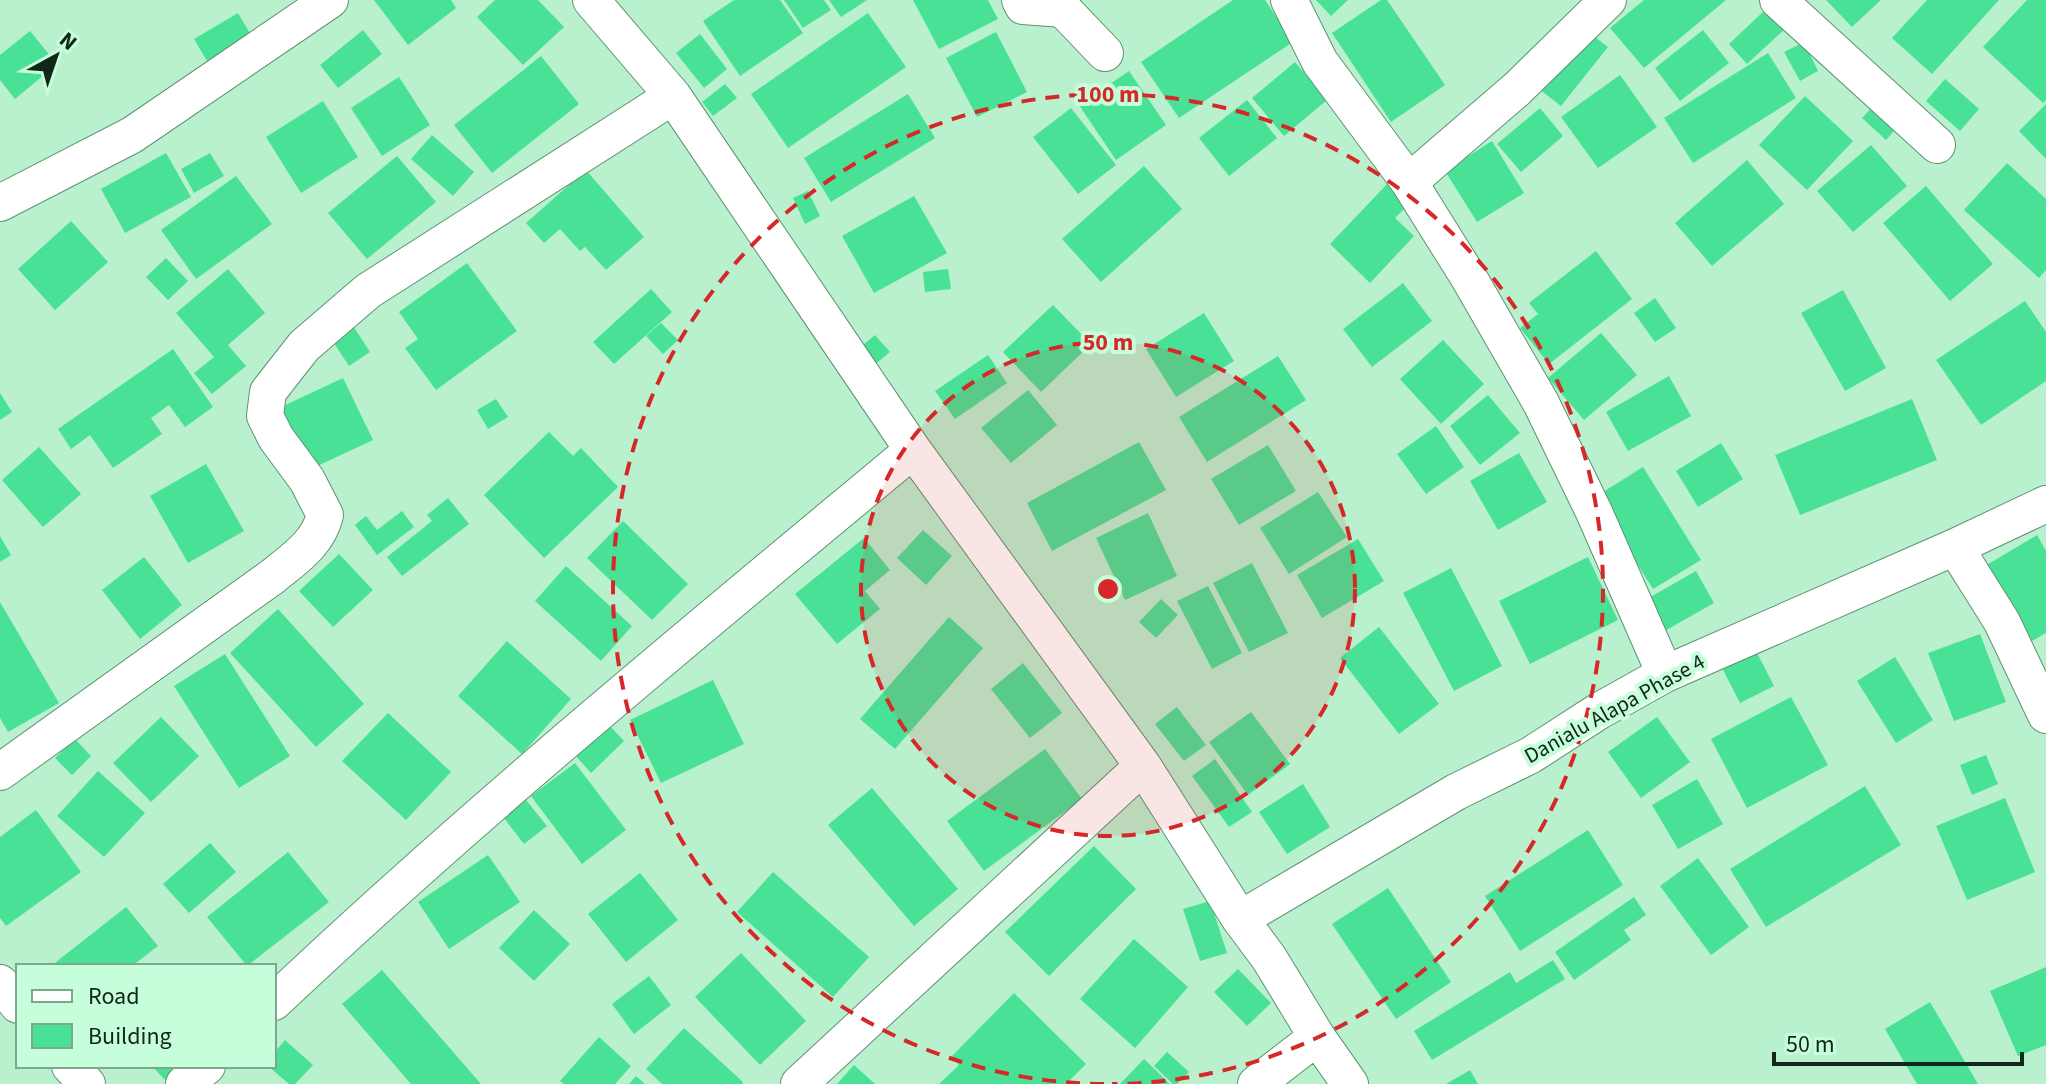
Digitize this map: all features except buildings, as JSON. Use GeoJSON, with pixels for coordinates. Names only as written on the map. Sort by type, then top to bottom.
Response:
{"type":"FeatureCollection","features":[{"type":"Feature","properties":{"kind":"street"},"geometry":{"type":"LineString","coordinates":[[0,203],[132,135],[330,0]]}},
{"type":"Feature","properties":{"kind":"street"},"geometry":{"type":"LineString","coordinates":[[591,0],[673,96],[913,450],[1143,766],[1350,1084]]}},
{"type":"Feature","properties":{"kind":"street"},"geometry":{"type":"LineString","coordinates":[[1020,0],[1023,6],[1063,9],[1105,53]]}},
{"type":"Feature","properties":{"kind":"street"},"geometry":{"type":"LineString","coordinates":[[1289,0],[1320,62],[1409,182],[1541,403],[1594,512],[1665,674]]}},
{"type":"Feature","properties":{"kind":"street"},"geometry":{"type":"LineString","coordinates":[[1409,182],[1517,89],[1608,0]]}},
{"type":"Feature","properties":{"kind":"street"},"geometry":{"type":"LineString","coordinates":[[1778,0],[1937,145]]}},
{"type":"Feature","properties":{"kind":"street"},"geometry":{"type":"LineString","coordinates":[[0,772],[272,577],[306,549],[321,531],[325,515],[307,480],[276,438],[265,416],[268,392],[304,346],[368,291],[673,96]]}},
{"type":"Feature","properties":{"kind":"street"},"geometry":{"type":"LineString","coordinates":[[276,1000],[334,945],[650,669],[913,450]]}},
{"type":"Feature","properties":{"kind":"street","name":"Danialu Alapa Phase 4"},"geometry":{"type":"LineString","coordinates":[[1240,919],[1456,792],[1531,755],[1599,711],[1665,674],[2046,504]]}},
{"type":"Feature","properties":{"kind":"street"},"geometry":{"type":"LineString","coordinates":[[1955,547],[2002,622],[2046,715]]}},
{"type":"Feature","properties":{"kind":"street"},"geometry":{"type":"LineString","coordinates":[[799,1084],[1143,766]]}},
{"type":"Feature","properties":{"kind":"street"},"geometry":{"type":"LineString","coordinates":[[0,983],[16,1003]]}},
{"type":"Feature","properties":{"kind":"street"},"geometry":{"type":"LineString","coordinates":[[1256,1084],[1317,1037]]}},
{"type":"Feature","properties":{"kind":"street"},"geometry":{"type":"LineString","coordinates":[[72,1068],[87,1084]]}},
{"type":"Feature","properties":{"kind":"street"},"geometry":{"type":"LineString","coordinates":[[184,1084],[204,1068]]}}]}
